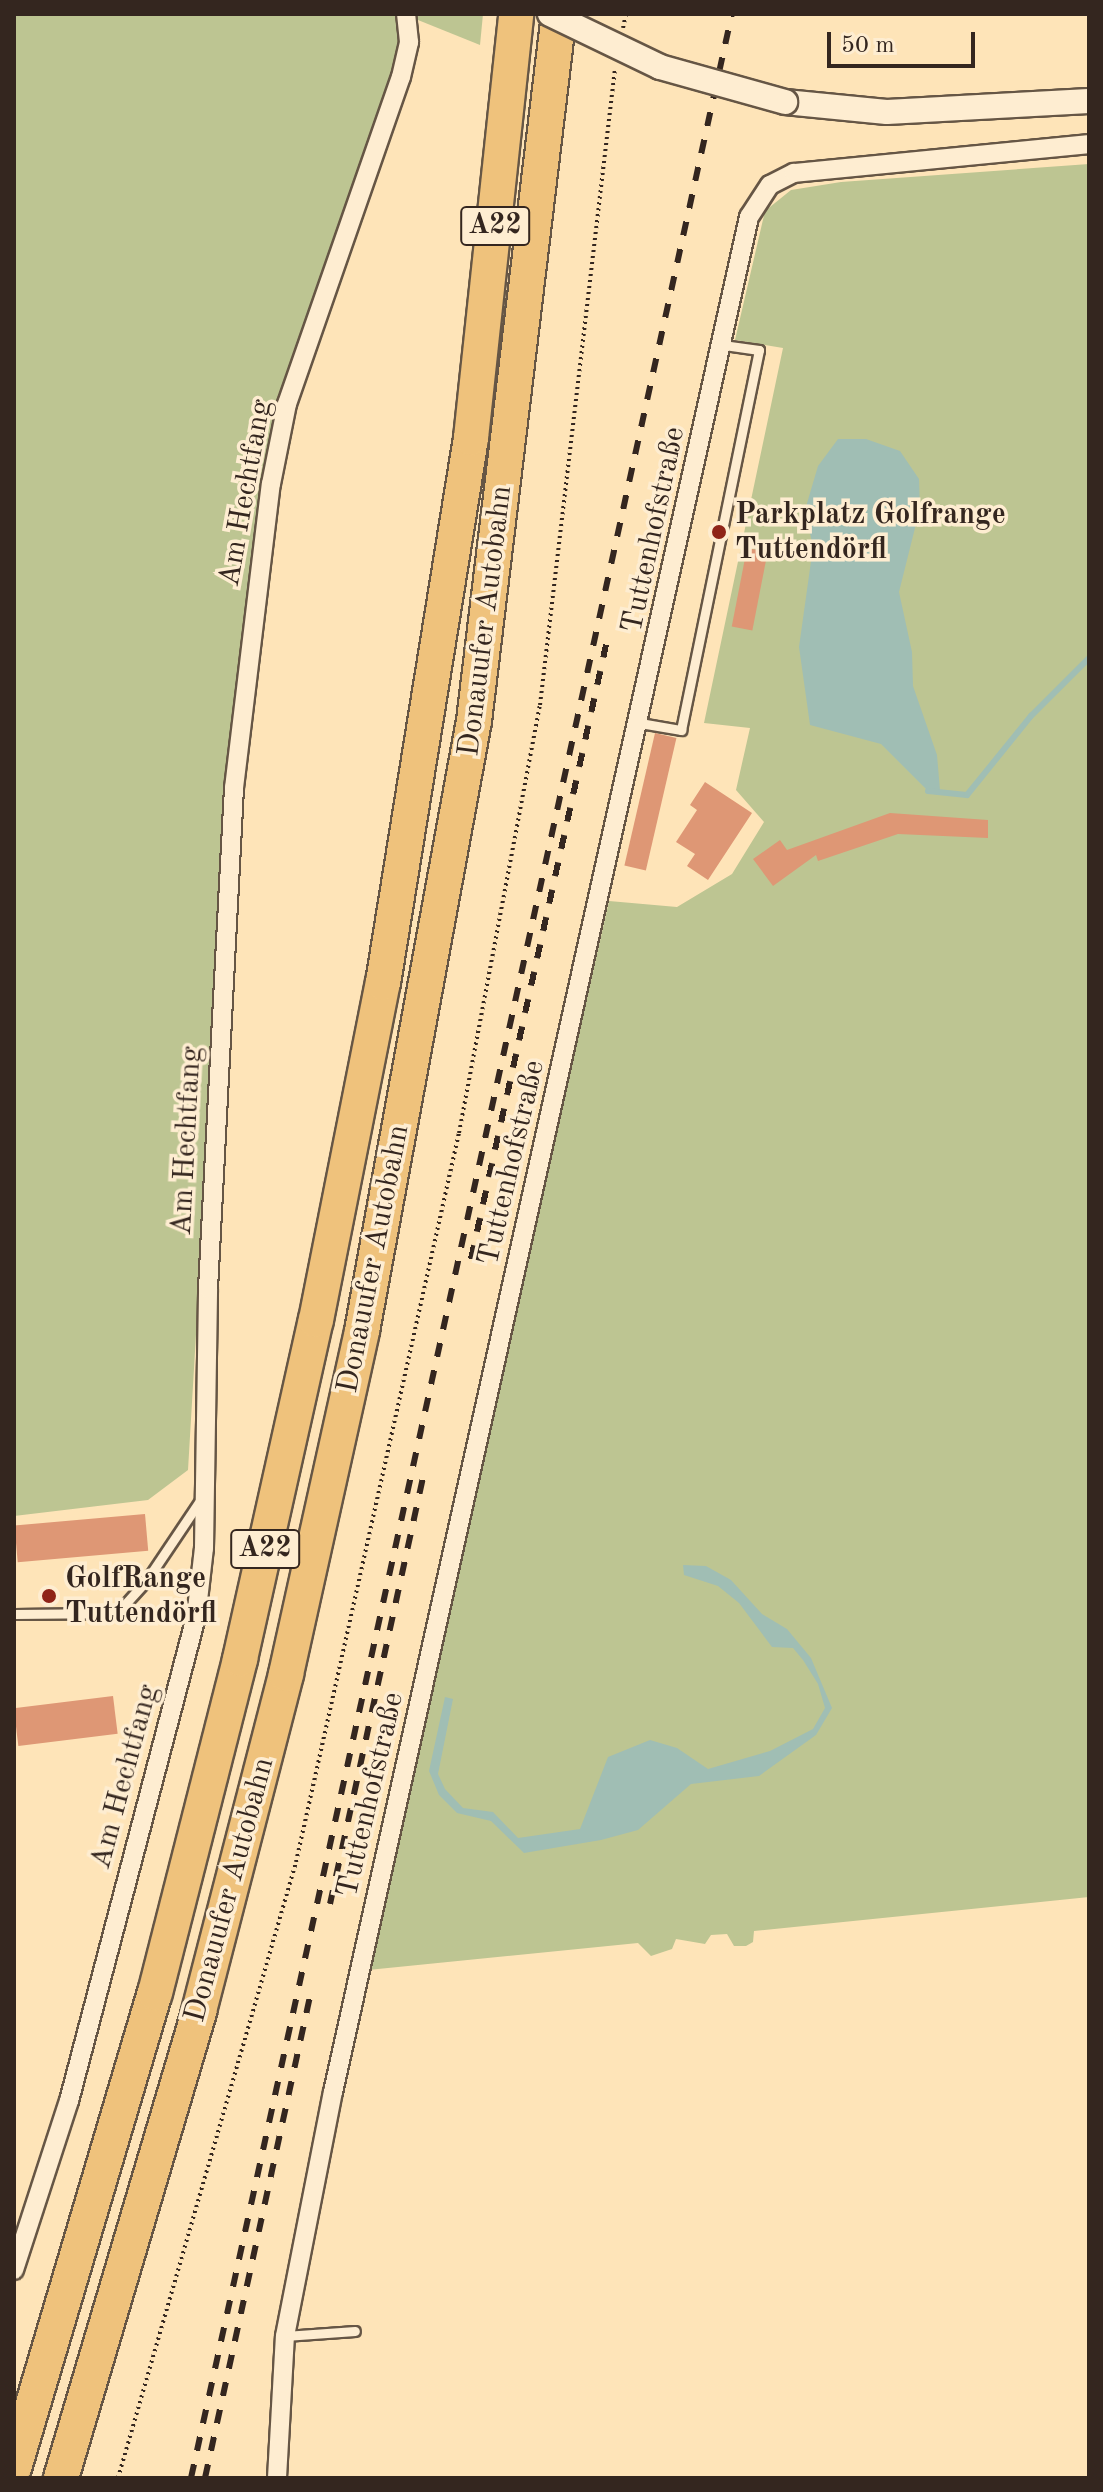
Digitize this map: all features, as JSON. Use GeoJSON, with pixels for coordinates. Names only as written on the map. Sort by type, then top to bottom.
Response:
{"type":"FeatureCollection","features":[{"type":"Feature","properties":{"kind":"highway","name":"Donauufer Autobahn"},"geometry":{"type":"LineString","coordinates":[[14,2468],[155,1993],[240,1659],[316,1320],[383,983],[471,438],[516,14]]}},
{"type":"Feature","properties":{"kind":"highway","name":"Donauufer Autobahn"},"geometry":{"type":"LineString","coordinates":[[61,2478],[199,2011],[286,1674],[362,1331],[474,721],[559,14]]}},
{"type":"Feature","properties":{"kind":"street","name":"Am Hechtfang"},"geometry":{"type":"LineString","coordinates":[[14,2270],[69,2101],[196,1618],[205,1494],[209,1274],[233,803],[271,484],[287,404],[401,77],[409,42],[406,14]]}},
{"type":"Feature","properties":{"kind":"street"},"geometry":{"type":"LineString","coordinates":[[550,14],[660,67],[785,102],[887,112],[1089,101]]}},
{"type":"Feature","properties":{"kind":"street","name":"Tuttenhofstraße"},"geometry":{"type":"LineString","coordinates":[[277,2478],[285,2336],[336,2076],[724,345],[749,217],[761,195],[781,178],[1089,144]]}},
{"type":"Feature","properties":{"kind":"lane"},"geometry":{"type":"LineString","coordinates":[[640,723],[681,730],[759,350],[724,345]]}},
{"type":"Feature","properties":{"kind":"lane"},"geometry":{"type":"LineString","coordinates":[[14,1614],[117,1613],[146,1581],[205,1494]]}},
{"type":"Feature","properties":{"kind":"lane"},"geometry":{"type":"LineString","coordinates":[[285,2336],[355,2331]]}},
{"type":"Feature","properties":{"kind":"path"},"geometry":{"type":"LineString","coordinates":[[620,43],[626,14]]}},
{"type":"Feature","properties":{"kind":"path"},"geometry":{"type":"LineString","coordinates":[[118,2478],[296,1862],[459,1133],[540,705],[617,58]]}},
{"type":"Feature","properties":{"kind":"green space"},"geometry":{"type":"Polygon","coordinates":[[[14,14],[397,14],[401,37],[395,72],[265,457],[229,776],[188,1470],[148,1500],[14,1516],[14,14]]]}},
{"type":"Feature","properties":{"kind":"green space"},"geometry":{"type":"Polygon","coordinates":[[[412,14],[483,14],[480,45],[413,18],[412,14]]]}},
{"type":"Feature","properties":{"kind":"green space"},"geometry":{"type":"Polygon","coordinates":[[[1089,164],[1089,1897],[754,1931],[753,1942],[746,1946],[734,1946],[727,1934],[711,1935],[705,1944],[676,1939],[672,1949],[651,1956],[638,1943],[368,1970],[500,1382],[494,1375],[502,1337],[513,1325],[609,901],[677,907],[732,874],[764,822],[736,790],[750,728],[704,723],[783,348],[735,340],[765,211],[791,190],[841,182],[1089,164]]]}},
{"type":"Feature","properties":{"kind":"water"},"geometry":{"type":"Polygon","coordinates":[[[838,439],[866,439],[900,451],[919,479],[920,508],[899,592],[912,652],[913,686],[937,755],[940,790],[928,791],[881,744],[810,725],[799,647],[813,547],[805,510],[818,466],[838,439]]]}},
{"type":"Feature","properties":{"kind":"water"},"geometry":{"type":"Polygon","coordinates":[[[683,1565],[706,1566],[731,1580],[762,1614],[787,1629],[811,1658],[832,1708],[816,1735],[759,1776],[691,1784],[638,1830],[601,1840],[524,1853],[491,1821],[457,1813],[439,1795],[429,1771],[445,1697],[453,1699],[438,1774],[445,1789],[463,1808],[493,1812],[518,1838],[580,1829],[608,1757],[650,1740],[677,1748],[708,1769],[770,1751],[813,1729],[825,1708],[818,1684],[803,1660],[793,1648],[772,1647],[739,1603],[718,1586],[684,1575],[683,1565]]]}},
{"type":"Feature","properties":{"kind":"building"},"geometry":{"type":"Polygon","coordinates":[[[747,548],[768,552],[752,631],[732,627],[747,548]]]}},
{"type":"Feature","properties":{"kind":"building"},"geometry":{"type":"Polygon","coordinates":[[[655,733],[676,738],[646,870],[624,866],[655,733]]]}},
{"type":"Feature","properties":{"kind":"building"},"geometry":{"type":"Polygon","coordinates":[[[705,782],[752,813],[708,880],[687,866],[695,854],[676,842],[697,810],[690,805],[705,782]]]}},
{"type":"Feature","properties":{"kind":"building"},"geometry":{"type":"Polygon","coordinates":[[[890,813],[988,820],[988,838],[898,834],[818,861],[816,855],[773,886],[753,859],[780,840],[787,850],[890,813]]]}},
{"type":"Feature","properties":{"kind":"building"},"geometry":{"type":"Polygon","coordinates":[[[145,1514],[148,1551],[18,1562],[14,1525],[145,1514]]]}},
{"type":"Feature","properties":{"kind":"building"},"geometry":{"type":"Polygon","coordinates":[[[113,1696],[118,1734],[18,1746],[14,1708],[113,1696]]]}},
{"type":"Feature","properties":{"kind":"waterway"},"geometry":{"type":"LineString","coordinates":[[928,791],[967,795],[1031,716],[1089,658]]}},
{"type":"Feature","properties":{"kind":"railway"},"geometry":{"type":"LineString","coordinates":[[191,2478],[732,14]]}},
{"type":"Feature","properties":{"kind":"railway"},"geometry":{"type":"LineString","coordinates":[[471,1259],[606,645]]}},
{"type":"Feature","properties":{"kind":"railway"},"geometry":{"type":"LineString","coordinates":[[330,1904],[425,1470]]}},
{"type":"Feature","properties":{"kind":"railway"},"geometry":{"type":"LineString","coordinates":[[205,2478],[311,1990]]}},
{"type":"Feature","properties":{"kind":"place","name":"Parkplatz Golfrange Tuttendörfl"},"geometry":{"type":"Point","coordinates":[719,532]}},
{"type":"Feature","properties":{"kind":"place","name":"GolfRange Tuttendörfl"},"geometry":{"type":"Point","coordinates":[49,1596]}}]}
